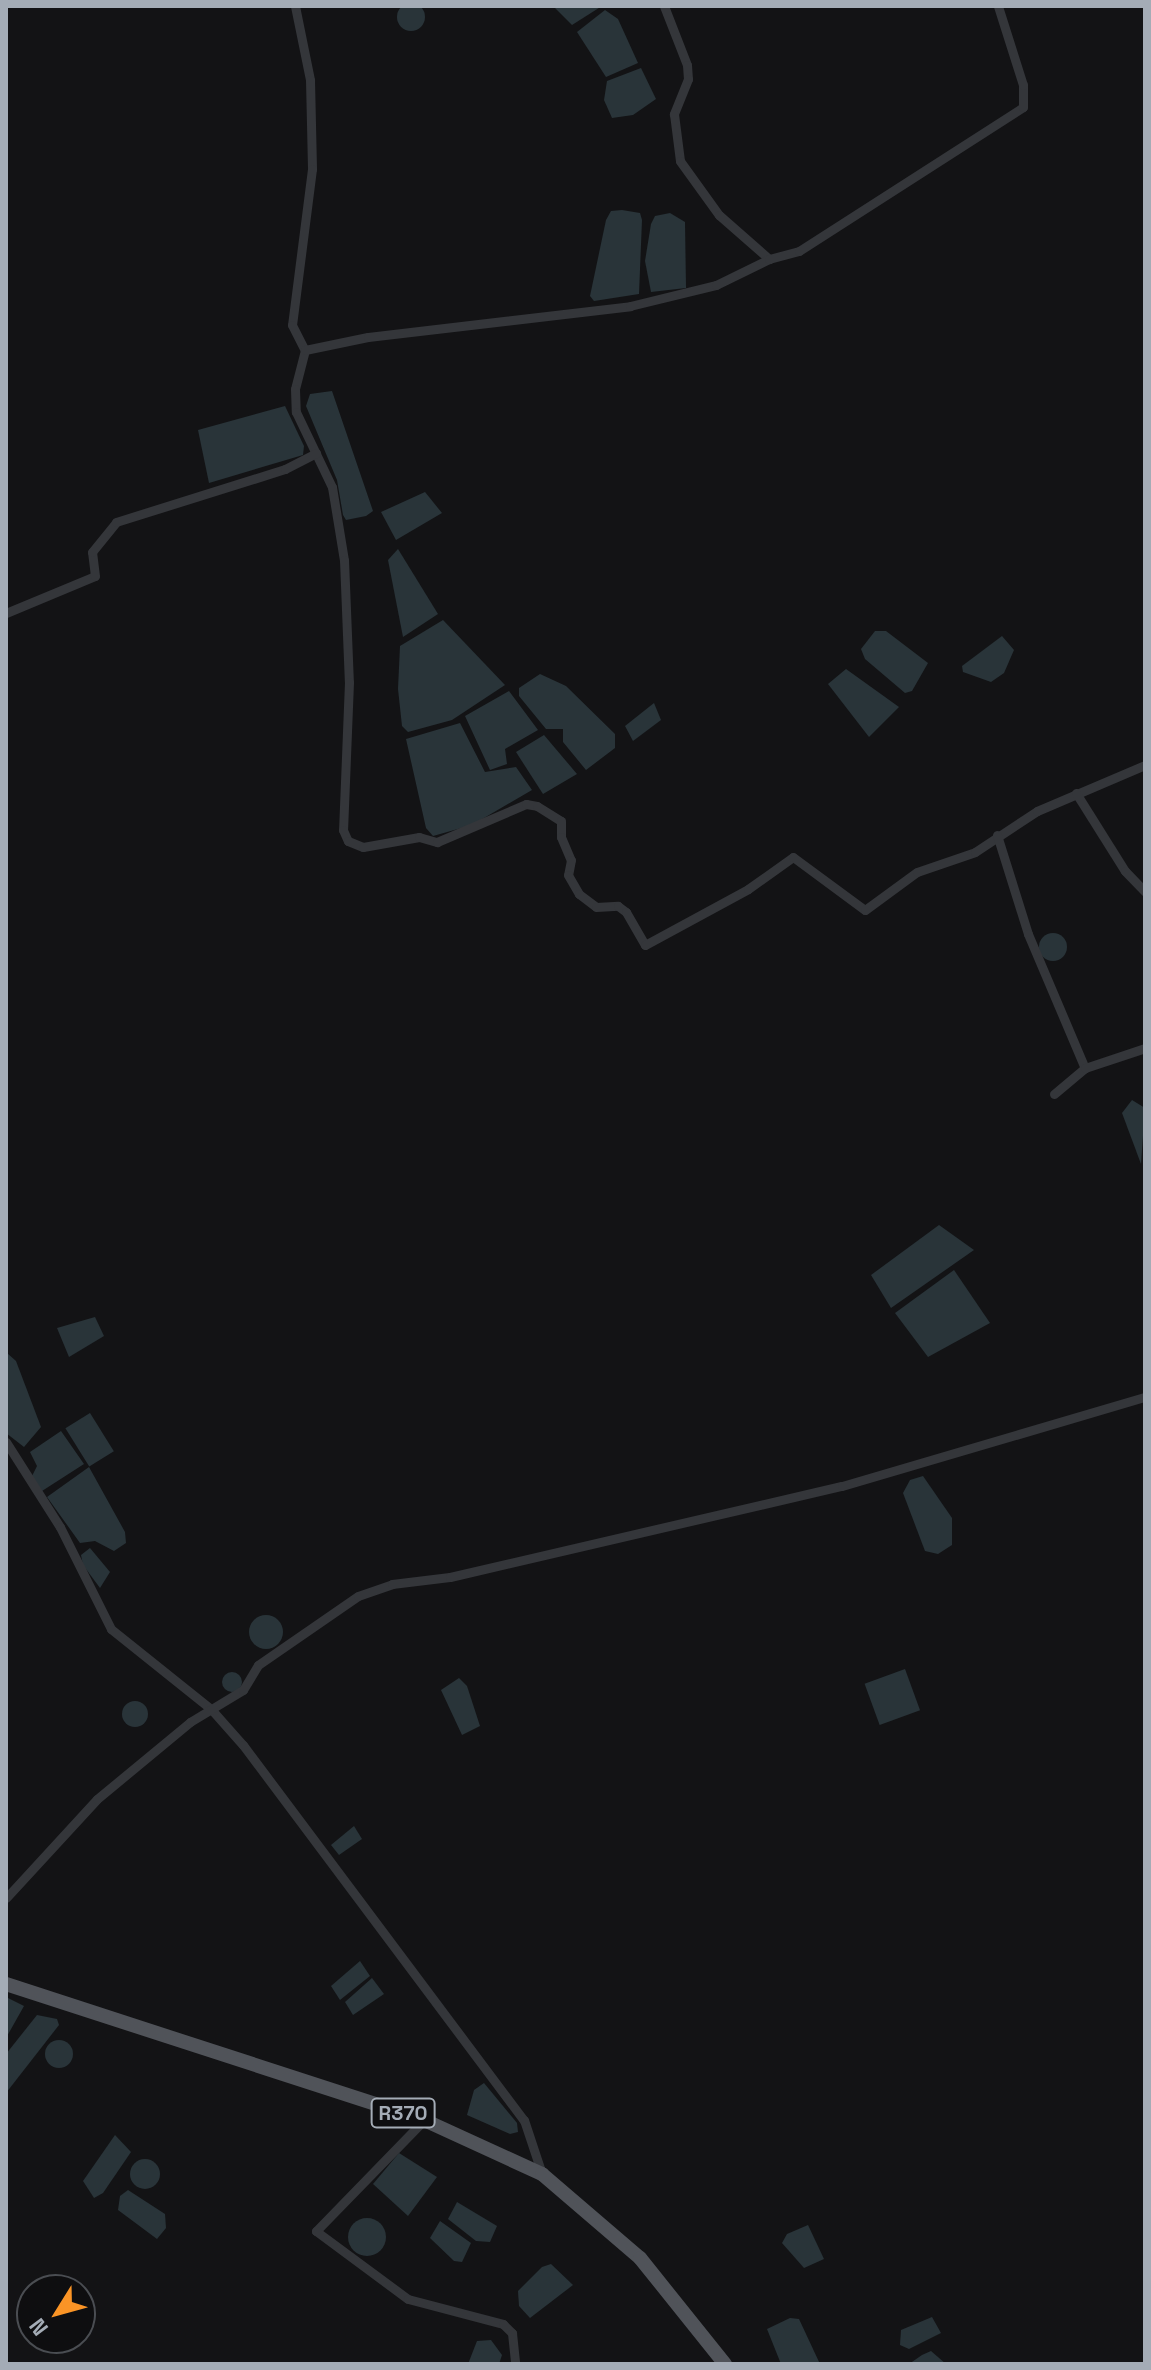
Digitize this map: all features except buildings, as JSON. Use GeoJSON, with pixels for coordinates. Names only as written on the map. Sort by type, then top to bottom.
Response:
{"type":"FeatureCollection","features":[{"type":"Feature","properties":{"kind":"main road","name":"R370"},"geometry":{"type":"LineString","coordinates":[[6,1984],[424,2120],[542,2174],[640,2258],[725,2364]]}},
{"type":"Feature","properties":{"kind":"street"},"geometry":{"type":"LineString","coordinates":[[295,6],[310,80],[312,169],[292,325],[305,350],[295,389],[296,412],[332,487],[344,560],[349,682],[343,830],[352,844],[363,847],[419,837],[437,842],[526,804],[537,806],[561,821],[561,837],[571,860],[568,875],[579,894],[596,907],[618,906],[626,912],[645,945],[748,889],[793,857],[865,910],[917,872],[975,852],[997,835],[1076,793],[1145,765]]}},
{"type":"Feature","properties":{"kind":"street"},"geometry":{"type":"LineString","coordinates":[[664,6],[687,65],[688,79],[674,114],[680,161],[719,215],[769,259]]}},
{"type":"Feature","properties":{"kind":"street"},"geometry":{"type":"LineString","coordinates":[[305,350],[368,337],[630,306],[716,285],[769,259],[799,251],[1023,107],[1023,85],[998,6]]}},
{"type":"Feature","properties":{"kind":"street"},"geometry":{"type":"LineString","coordinates":[[6,613],[95,576],[92,552],[116,522],[285,469],[316,453]]}},
{"type":"Feature","properties":{"kind":"street"},"geometry":{"type":"LineString","coordinates":[[1076,793],[1125,871],[1145,892]]}},
{"type":"Feature","properties":{"kind":"street"},"geometry":{"type":"LineString","coordinates":[[997,835],[1028,934],[1085,1068]]}},
{"type":"Feature","properties":{"kind":"street"},"geometry":{"type":"LineString","coordinates":[[1054,1094],[1085,1068],[1145,1048]]}},
{"type":"Feature","properties":{"kind":"street"},"geometry":{"type":"LineString","coordinates":[[6,1898],[97,1799],[211,1709],[243,1690],[258,1665],[358,1596],[392,1584],[450,1577],[842,1486],[1145,1397]]}},
{"type":"Feature","properties":{"kind":"street"},"geometry":{"type":"LineString","coordinates":[[6,1442],[60,1527],[111,1629],[211,1709],[364,1902],[524,2120],[542,2174]]}},
{"type":"Feature","properties":{"kind":"street"},"geometry":{"type":"LineString","coordinates":[[424,2120],[316,2231],[408,2299],[503,2324],[512,2333],[515,2364]]}},
{"type":"Feature","properties":{"kind":"shaded area"},"geometry":{"type":"Polygon","coordinates":[[[411,3],[421,7],[425,17],[421,27],[411,31],[401,27],[397,17],[401,7],[411,3]]]}},
{"type":"Feature","properties":{"kind":"shaded area"},"geometry":{"type":"Polygon","coordinates":[[[553,6],[602,6],[572,25],[553,6]]]}},
{"type":"Feature","properties":{"kind":"shaded area"},"geometry":{"type":"Polygon","coordinates":[[[605,10],[618,19],[638,63],[606,77],[577,32],[605,10]]]}},
{"type":"Feature","properties":{"kind":"shaded area"},"geometry":{"type":"Polygon","coordinates":[[[641,68],[656,99],[633,115],[612,118],[604,100],[607,81],[641,68]]]}},
{"type":"Feature","properties":{"kind":"shaded area"},"geometry":{"type":"Polygon","coordinates":[[[611,211],[640,213],[642,220],[639,294],[594,301],[590,296],[606,220],[611,211]]]}},
{"type":"Feature","properties":{"kind":"shaded area"},"geometry":{"type":"Polygon","coordinates":[[[670,213],[685,222],[686,288],[651,292],[645,261],[651,224],[655,216],[670,213]]]}},
{"type":"Feature","properties":{"kind":"shaded area"},"geometry":{"type":"Polygon","coordinates":[[[332,391],[373,511],[366,516],[346,520],[337,480],[306,406],[310,394],[332,391]]]}},
{"type":"Feature","properties":{"kind":"shaded area"},"geometry":{"type":"Polygon","coordinates":[[[285,406],[304,446],[303,455],[209,483],[198,430],[285,406]]]}},
{"type":"Feature","properties":{"kind":"shaded area"},"geometry":{"type":"Polygon","coordinates":[[[425,492],[442,513],[396,540],[381,512],[425,492]]]}},
{"type":"Feature","properties":{"kind":"shaded area"},"geometry":{"type":"Polygon","coordinates":[[[398,549],[438,614],[403,637],[388,560],[398,549]]]}},
{"type":"Feature","properties":{"kind":"shaded area"},"geometry":{"type":"Polygon","coordinates":[[[443,620],[505,685],[452,720],[408,732],[402,726],[398,689],[400,646],[443,620]]]}},
{"type":"Feature","properties":{"kind":"shaded area"},"geometry":{"type":"Polygon","coordinates":[[[875,631],[886,631],[928,663],[912,691],[905,693],[865,659],[861,649],[875,631]]]}},
{"type":"Feature","properties":{"kind":"shaded area"},"geometry":{"type":"Polygon","coordinates":[[[1002,636],[1014,650],[1004,673],[991,682],[963,672],[962,666],[1002,636]]]}},
{"type":"Feature","properties":{"kind":"shaded area"},"geometry":{"type":"Polygon","coordinates":[[[846,669],[899,707],[869,737],[828,684],[846,669]]]}},
{"type":"Feature","properties":{"kind":"shaded area"},"geometry":{"type":"Polygon","coordinates":[[[540,674],[566,686],[615,734],[615,748],[586,770],[563,742],[563,729],[546,729],[519,696],[519,688],[540,674]]]}},
{"type":"Feature","properties":{"kind":"shaded area"},"geometry":{"type":"Polygon","coordinates":[[[509,691],[538,730],[505,749],[507,764],[490,770],[465,716],[509,691]]]}},
{"type":"Feature","properties":{"kind":"shaded area"},"geometry":{"type":"Polygon","coordinates":[[[654,703],[661,720],[633,741],[625,726],[654,703]]]}},
{"type":"Feature","properties":{"kind":"shaded area"},"geometry":{"type":"Polygon","coordinates":[[[460,723],[485,772],[516,767],[532,790],[472,825],[433,836],[426,828],[406,739],[460,723]]]}},
{"type":"Feature","properties":{"kind":"shaded area"},"geometry":{"type":"Polygon","coordinates":[[[544,735],[577,774],[543,794],[516,752],[544,735]]]}},
{"type":"Feature","properties":{"kind":"shaded area"},"geometry":{"type":"Polygon","coordinates":[[[1053,933],[1063,937],[1067,947],[1063,957],[1053,961],[1043,957],[1039,947],[1043,937],[1053,933]]]}},
{"type":"Feature","properties":{"kind":"shaded area"},"geometry":{"type":"Polygon","coordinates":[[[1132,1100],[1145,1108],[1141,1164],[1122,1113],[1132,1100]]]}},
{"type":"Feature","properties":{"kind":"shaded area"},"geometry":{"type":"Polygon","coordinates":[[[939,1225],[974,1250],[891,1308],[871,1275],[939,1225]]]}},
{"type":"Feature","properties":{"kind":"shaded area"},"geometry":{"type":"Polygon","coordinates":[[[954,1270],[990,1323],[928,1357],[895,1313],[954,1270]]]}},
{"type":"Feature","properties":{"kind":"shaded area"},"geometry":{"type":"Polygon","coordinates":[[[95,1317],[104,1336],[69,1357],[57,1328],[95,1317]]]}},
{"type":"Feature","properties":{"kind":"shaded area"},"geometry":{"type":"Polygon","coordinates":[[[7,1353],[16,1361],[41,1427],[24,1447],[6,1433],[7,1353]]]}},
{"type":"Feature","properties":{"kind":"shaded area"},"geometry":{"type":"Polygon","coordinates":[[[90,1413],[114,1451],[89,1467],[65,1428],[90,1413]]]}},
{"type":"Feature","properties":{"kind":"shaded area"},"geometry":{"type":"Polygon","coordinates":[[[61,1431],[84,1464],[42,1491],[32,1476],[37,1466],[30,1452],[61,1431]]]}},
{"type":"Feature","properties":{"kind":"shaded area"},"geometry":{"type":"Polygon","coordinates":[[[89,1467],[125,1532],[126,1543],[114,1551],[95,1541],[80,1543],[47,1497],[89,1467]]]}},
{"type":"Feature","properties":{"kind":"shaded area"},"geometry":{"type":"Polygon","coordinates":[[[923,1476],[952,1518],[952,1545],[938,1554],[925,1551],[903,1493],[910,1480],[923,1476]]]}},
{"type":"Feature","properties":{"kind":"shaded area"},"geometry":{"type":"Polygon","coordinates":[[[90,1548],[110,1572],[100,1588],[83,1565],[81,1555],[90,1548]]]}},
{"type":"Feature","properties":{"kind":"shaded area"},"geometry":{"type":"Polygon","coordinates":[[[266,1615],[278,1620],[283,1632],[278,1644],[266,1649],[254,1644],[249,1632],[254,1620],[266,1615]]]}},
{"type":"Feature","properties":{"kind":"shaded area"},"geometry":{"type":"Polygon","coordinates":[[[905,1669],[920,1710],[880,1725],[865,1684],[905,1669]]]}},
{"type":"Feature","properties":{"kind":"shaded area"},"geometry":{"type":"Polygon","coordinates":[[[228,1672],[236,1672],[242,1682],[236,1692],[228,1692],[222,1686],[222,1678],[228,1672]]]}},
{"type":"Feature","properties":{"kind":"shaded area"},"geometry":{"type":"Polygon","coordinates":[[[459,1678],[467,1686],[480,1726],[462,1735],[441,1690],[459,1678]]]}},
{"type":"Feature","properties":{"kind":"shaded area"},"geometry":{"type":"Polygon","coordinates":[[[135,1701],[144,1705],[148,1714],[144,1723],[135,1727],[126,1723],[122,1714],[126,1705],[135,1701]]]}},
{"type":"Feature","properties":{"kind":"shaded area"},"geometry":{"type":"Polygon","coordinates":[[[354,1826],[362,1839],[339,1855],[331,1845],[354,1826]]]}},
{"type":"Feature","properties":{"kind":"shaded area"},"geometry":{"type":"Polygon","coordinates":[[[360,1961],[370,1976],[340,2000],[331,1986],[360,1961]]]}},
{"type":"Feature","properties":{"kind":"shaded area"},"geometry":{"type":"Polygon","coordinates":[[[372,1978],[384,1994],[353,2015],[345,2002],[372,1978]]]}},
{"type":"Feature","properties":{"kind":"shaded area"},"geometry":{"type":"Polygon","coordinates":[[[6,1997],[24,2006],[6,2038],[6,1997]]]}},
{"type":"Feature","properties":{"kind":"shaded area"},"geometry":{"type":"Polygon","coordinates":[[[37,2015],[57,2019],[59,2025],[6,2093],[6,2054],[37,2015]]]}},
{"type":"Feature","properties":{"kind":"shaded area"},"geometry":{"type":"Polygon","coordinates":[[[59,2040],[69,2044],[73,2054],[69,2064],[59,2068],[49,2064],[45,2054],[49,2044],[59,2040]]]}},
{"type":"Feature","properties":{"kind":"shaded area"},"geometry":{"type":"Polygon","coordinates":[[[484,2083],[517,2123],[518,2132],[510,2134],[467,2115],[474,2090],[484,2083]]]}},
{"type":"Feature","properties":{"kind":"shaded area"},"geometry":{"type":"Polygon","coordinates":[[[115,2135],[131,2152],[103,2193],[94,2198],[83,2181],[115,2135]]]}},
{"type":"Feature","properties":{"kind":"shaded area"},"geometry":{"type":"Polygon","coordinates":[[[399,2153],[437,2177],[408,2216],[373,2184],[399,2153]]]}},
{"type":"Feature","properties":{"kind":"shaded area"},"geometry":{"type":"Polygon","coordinates":[[[145,2159],[155,2164],[160,2174],[155,2184],[145,2189],[135,2184],[130,2174],[135,2164],[145,2159]]]}},
{"type":"Feature","properties":{"kind":"shaded area"},"geometry":{"type":"Polygon","coordinates":[[[128,2190],[165,2214],[166,2228],[157,2239],[118,2210],[120,2196],[128,2190]]]}},
{"type":"Feature","properties":{"kind":"shaded area"},"geometry":{"type":"Polygon","coordinates":[[[457,2202],[497,2226],[490,2242],[476,2241],[448,2219],[457,2202]]]}},
{"type":"Feature","properties":{"kind":"shaded area"},"geometry":{"type":"Polygon","coordinates":[[[367,2218],[381,2223],[386,2237],[381,2251],[367,2256],[353,2251],[348,2237],[353,2223],[367,2218]]]}},
{"type":"Feature","properties":{"kind":"shaded area"},"geometry":{"type":"Polygon","coordinates":[[[440,2221],[471,2243],[462,2262],[454,2261],[430,2238],[440,2221]]]}},
{"type":"Feature","properties":{"kind":"shaded area"},"geometry":{"type":"Polygon","coordinates":[[[808,2225],[824,2259],[804,2268],[782,2243],[787,2234],[808,2225]]]}},
{"type":"Feature","properties":{"kind":"shaded area"},"geometry":{"type":"Polygon","coordinates":[[[551,2264],[573,2285],[530,2318],[519,2306],[518,2291],[542,2267],[551,2264]]]}},
{"type":"Feature","properties":{"kind":"shaded area"},"geometry":{"type":"Polygon","coordinates":[[[932,2317],[941,2333],[909,2349],[900,2345],[901,2330],[932,2317]]]}},
{"type":"Feature","properties":{"kind":"shaded area"},"geometry":{"type":"Polygon","coordinates":[[[790,2318],[799,2319],[820,2364],[781,2364],[767,2329],[790,2318]]]}},
{"type":"Feature","properties":{"kind":"shaded area"},"geometry":{"type":"Polygon","coordinates":[[[491,2340],[502,2355],[499,2364],[468,2364],[477,2341],[491,2340]]]}},
{"type":"Feature","properties":{"kind":"shaded area"},"geometry":{"type":"Polygon","coordinates":[[[931,2351],[946,2364],[909,2364],[922,2355],[931,2351]]]}}]}
